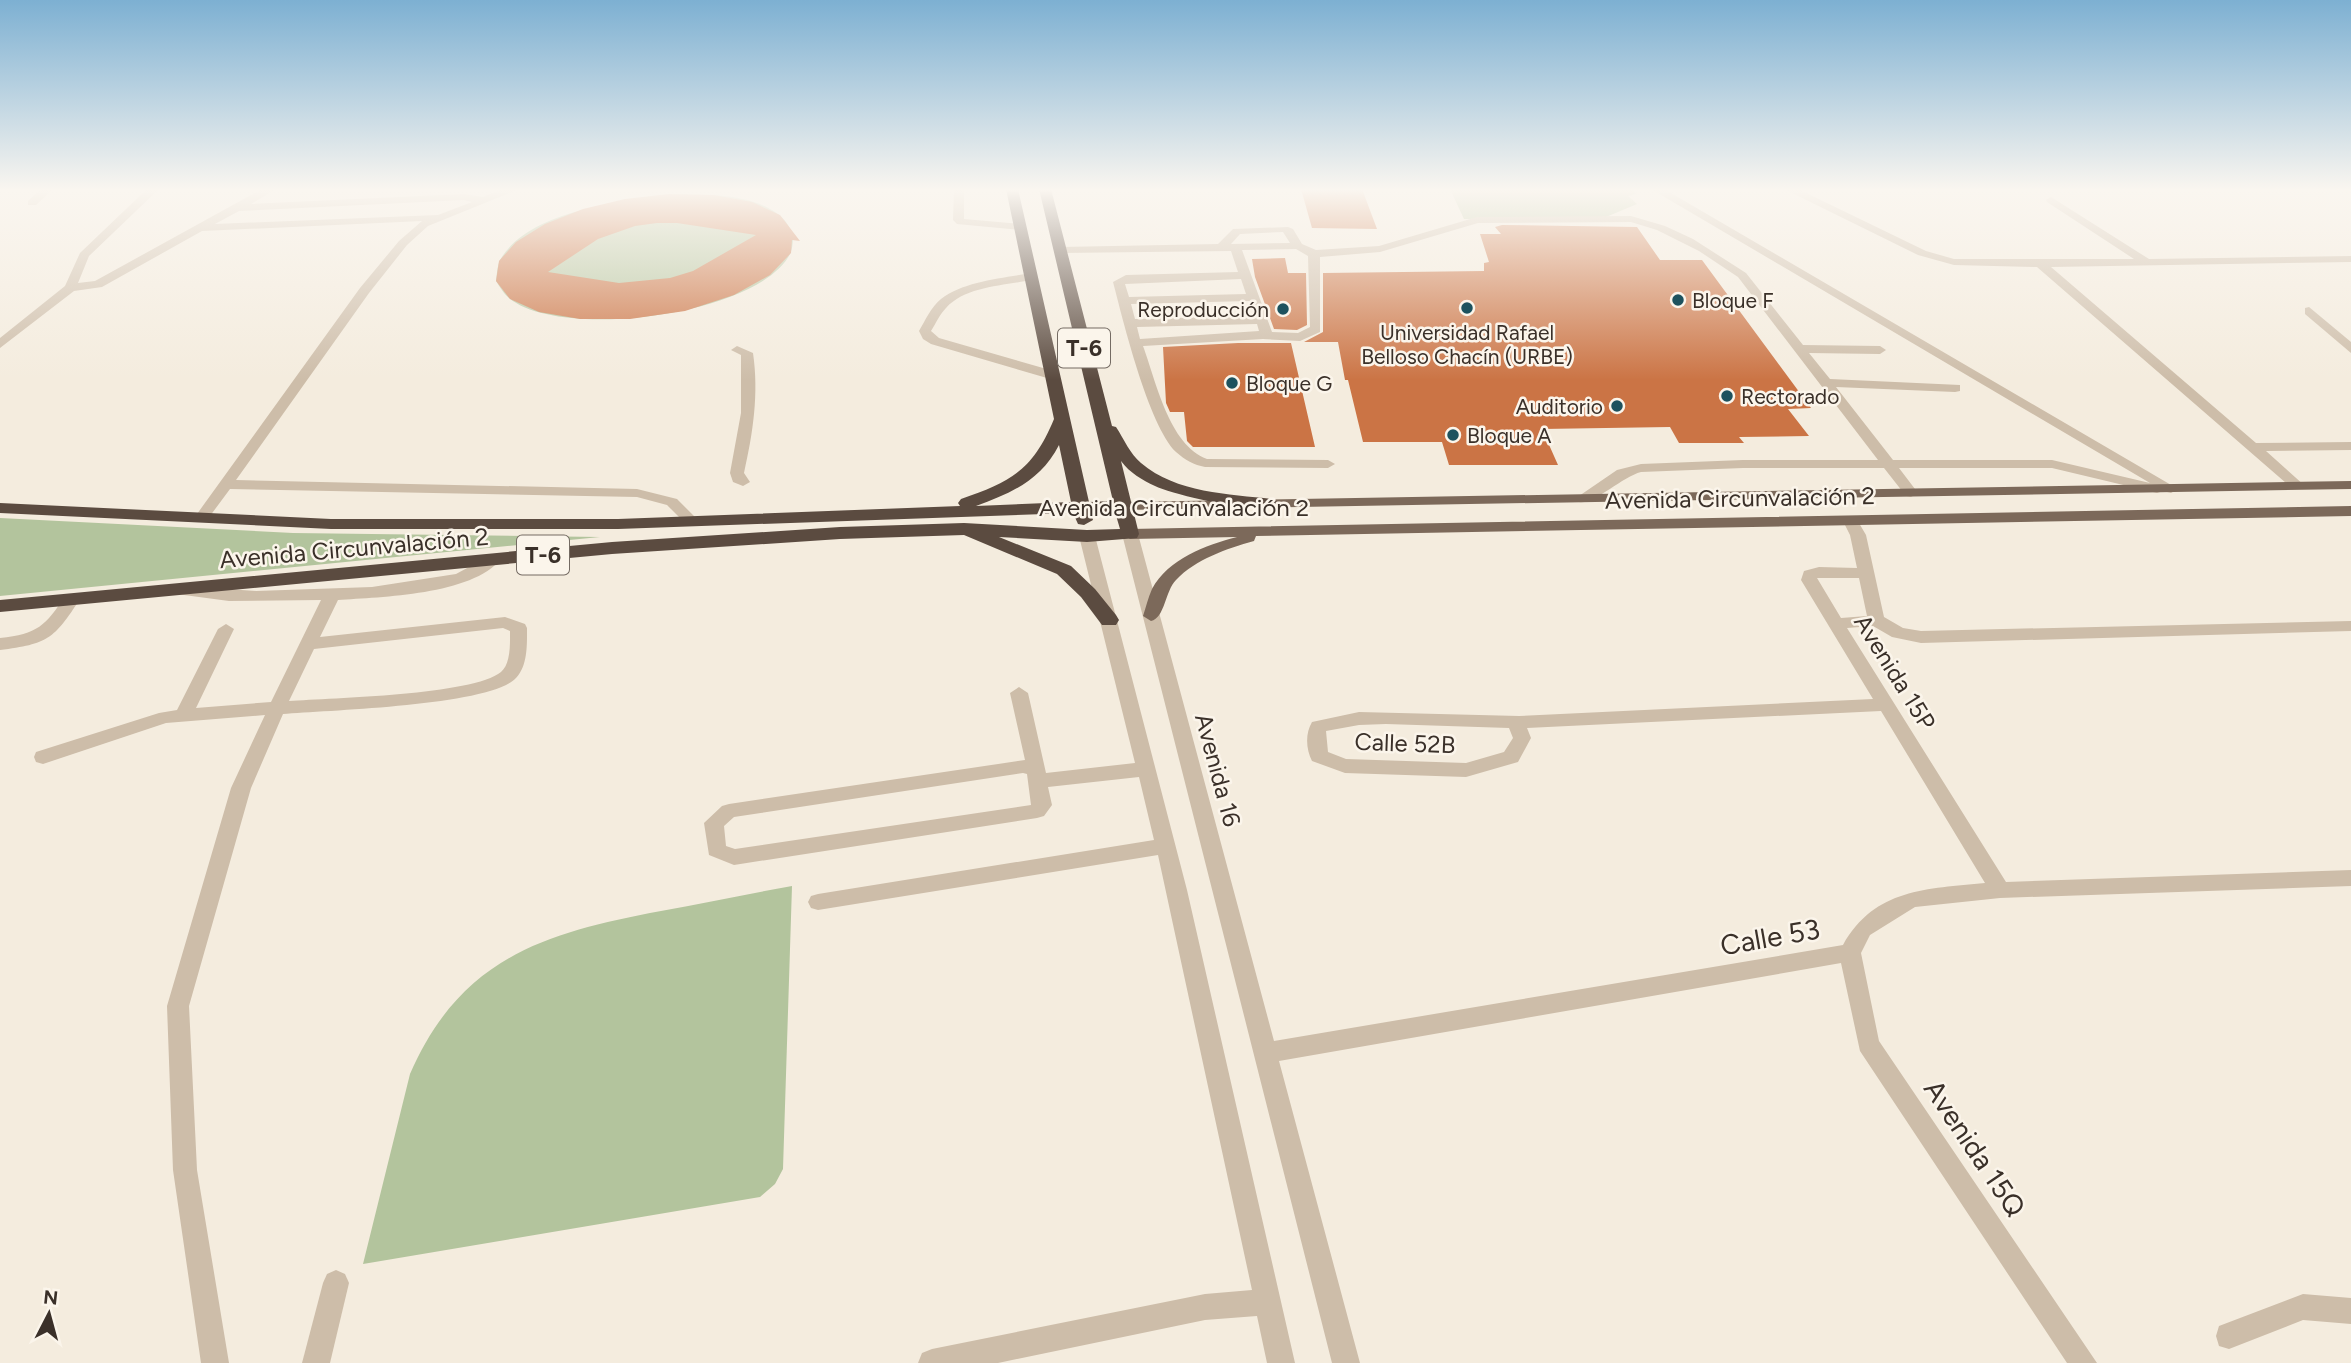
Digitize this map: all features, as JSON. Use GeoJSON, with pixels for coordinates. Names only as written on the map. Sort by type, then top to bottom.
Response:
{"type":"FeatureCollection","features":[{"type":"Feature","properties":{"kind":"highway","name":"T-6"},"geometry":{"type":"LineString","coordinates":[[1026,253],[1087,536]]}},
{"type":"Feature","properties":{"kind":"highway","name":"Avenida 16"},"geometry":{"type":"LineString","coordinates":[[1061,253],[1130,534]]}},
{"type":"Feature","properties":{"kind":"highway"},"geometry":{"type":"LineString","coordinates":[[940,512],[1000,494],[1021,480],[1043,461],[1053,444],[1062,419]]}},
{"type":"Feature","properties":{"kind":"highway"},"geometry":{"type":"LineString","coordinates":[[1102,419],[1135,467],[1162,482],[1210,496],[1272,504]]}},
{"type":"Feature","properties":{"kind":"highway","name":"Avenida Circunvalación 2"},"geometry":{"type":"LineString","coordinates":[[0,508],[331,524],[618,524],[1124,506]]}},
{"type":"Feature","properties":{"kind":"highway"},"geometry":{"type":"LineString","coordinates":[[964,529],[1064,570],[1088,593],[1109,620]]}},
{"type":"Feature","properties":{"kind":"highway","name":"Avenida Circunvalación 2"},"geometry":{"type":"LineString","coordinates":[[0,606],[493,559],[826,534],[964,529],[1087,536],[1130,534]]}},
{"type":"Feature","properties":{"kind":"main road","name":"Avenida Circunvalación 2"},"geometry":{"type":"LineString","coordinates":[[1124,506],[2351,485]]}},
{"type":"Feature","properties":{"kind":"main road","name":"Avenida Circunvalación 2"},"geometry":{"type":"LineString","coordinates":[[1130,534],[2351,512]]}},
{"type":"Feature","properties":{"kind":"main road"},"geometry":{"type":"LineString","coordinates":[[1151,616],[1162,586],[1189,561],[1230,543],[1276,532]]}},
{"type":"Feature","properties":{"kind":"street"},"geometry":{"type":"LineString","coordinates":[[0,344],[70,288],[88,253]]}},
{"type":"Feature","properties":{"kind":"street"},"geometry":{"type":"LineString","coordinates":[[70,288],[98,284],[156,253]]}},
{"type":"Feature","properties":{"kind":"street"},"geometry":{"type":"LineString","coordinates":[[202,517],[394,253]]}},
{"type":"Feature","properties":{"kind":"street"},"geometry":{"type":"LineString","coordinates":[[1237,253],[1266,331],[1263,335]]}},
{"type":"Feature","properties":{"kind":"street"},"geometry":{"type":"LineString","coordinates":[[1311,253],[1332,253]]}},
{"type":"Feature","properties":{"kind":"street"},"geometry":{"type":"LineString","coordinates":[[1706,253],[1742,275],[1911,493]]}},
{"type":"Feature","properties":{"kind":"street"},"geometry":{"type":"LineString","coordinates":[[1764,253],[2075,433],[2164,489]]}},
{"type":"Feature","properties":{"kind":"street"},"geometry":{"type":"LineString","coordinates":[[1923,253],[1937,259],[1954,262],[2040,264],[2351,259]]}},
{"type":"Feature","properties":{"kind":"street"},"geometry":{"type":"LineString","coordinates":[[2131,253],[2146,262]]}},
{"type":"Feature","properties":{"kind":"street"},"geometry":{"type":"LineString","coordinates":[[1135,343],[1263,335],[1300,337],[1316,329],[1314,254]]}},
{"type":"Feature","properties":{"kind":"street"},"geometry":{"type":"LineString","coordinates":[[2040,264],[2298,486]]}},
{"type":"Feature","properties":{"kind":"street"},"geometry":{"type":"LineString","coordinates":[[1245,275],[1126,279],[1119,282],[1135,343],[1169,433],[1181,449],[1194,459],[1218,464],[1328,464]]}},
{"type":"Feature","properties":{"kind":"street"},"geometry":{"type":"LineString","coordinates":[[1031,277],[965,292],[945,302],[925,331],[935,341],[1052,376]]}},
{"type":"Feature","properties":{"kind":"street"},"geometry":{"type":"LineString","coordinates":[[1122,301],[1254,297]]}},
{"type":"Feature","properties":{"kind":"street"},"geometry":{"type":"LineString","coordinates":[[2309,311],[2351,349]]}},
{"type":"Feature","properties":{"kind":"street"},"geometry":{"type":"LineString","coordinates":[[1129,323],[1262,320]]}},
{"type":"Feature","properties":{"kind":"street"},"geometry":{"type":"LineString","coordinates":[[1799,349],[1880,351]]}},
{"type":"Feature","properties":{"kind":"street"},"geometry":{"type":"LineString","coordinates":[[737,351],[747,353],[751,375],[749,407],[737,472],[738,479],[743,482]]}},
{"type":"Feature","properties":{"kind":"street"},"geometry":{"type":"LineString","coordinates":[[1825,383],[1955,388]]}},
{"type":"Feature","properties":{"kind":"street"},"geometry":{"type":"LineString","coordinates":[[2052,464],[2078,454],[2075,433]]}},
{"type":"Feature","properties":{"kind":"street"},"geometry":{"type":"LineString","coordinates":[[2253,447],[2351,446]]}},
{"type":"Feature","properties":{"kind":"street"},"geometry":{"type":"LineString","coordinates":[[1584,499],[1622,473],[1641,468],[1743,464],[2052,464],[2164,489]]}},
{"type":"Feature","properties":{"kind":"street"},"geometry":{"type":"LineString","coordinates":[[225,484],[637,493],[672,502],[691,521]]}},
{"type":"Feature","properties":{"kind":"street"},"geometry":{"type":"LineString","coordinates":[[1851,521],[1858,535],[1876,620]]}},
{"type":"Feature","properties":{"kind":"street","name":"Avenida 16"},"geometry":{"type":"LineString","coordinates":[[1130,534],[1346,1363]]}},
{"type":"Feature","properties":{"kind":"street"},"geometry":{"type":"LineString","coordinates":[[1087,536],[1166,846],[1282,1363]]}},
{"type":"Feature","properties":{"kind":"street"},"geometry":{"type":"LineString","coordinates":[[175,589],[205,596],[331,597],[439,583],[474,573],[493,559]]}},
{"type":"Feature","properties":{"kind":"street","name":"Avenida 15P"},"geometry":{"type":"LineString","coordinates":[[1866,573],[1819,572],[1810,575],[1808,580],[2000,890]]}},
{"type":"Feature","properties":{"kind":"street"},"geometry":{"type":"LineString","coordinates":[[215,1363],[186,1170],[178,1006],[241,788],[331,597]]}},
{"type":"Feature","properties":{"kind":"street"},"geometry":{"type":"LineString","coordinates":[[0,644],[37,640],[57,621],[72,599]]}},
{"type":"Feature","properties":{"kind":"street"},"geometry":{"type":"LineString","coordinates":[[1836,624],[1876,620],[1898,633],[1921,637],[2351,626]]}},
{"type":"Feature","properties":{"kind":"street"},"geometry":{"type":"LineString","coordinates":[[43,757],[142,723],[184,714],[421,696],[487,687],[512,673],[519,628],[505,622],[489,622],[308,644]]}},
{"type":"Feature","properties":{"kind":"street"},"geometry":{"type":"LineString","coordinates":[[184,714],[226,629]]}},
{"type":"Feature","properties":{"kind":"street"},"geometry":{"type":"LineString","coordinates":[[1019,693],[1038,776],[1042,805],[1037,811],[734,857],[716,850],[714,823],[729,811],[1023,766],[1038,776],[1147,769]]}},
{"type":"Feature","properties":{"kind":"street","name":"Calle 52B"},"geometry":{"type":"LineString","coordinates":[[1516,722],[1522,737],[1511,757],[1466,770],[1346,766],[1319,756],[1316,739],[1318,727],[1330,721],[1376,719],[1516,722],[1887,705]]}},
{"type":"Feature","properties":{"kind":"street"},"geometry":{"type":"LineString","coordinates":[[818,902],[1166,846]]}},
{"type":"Feature","properties":{"kind":"street","name":"Calle 53"},"geometry":{"type":"LineString","coordinates":[[1265,1053],[1850,953],[1863,929],[1911,899],[2000,890],[2351,878]]}},
{"type":"Feature","properties":{"kind":"street","name":"Avenida 15Q"},"geometry":{"type":"LineString","coordinates":[[1850,953],[1868,1044],[2083,1363]]}},
{"type":"Feature","properties":{"kind":"street"},"geometry":{"type":"LineString","coordinates":[[316,1363],[337,1283]]}},
{"type":"Feature","properties":{"kind":"street"},"geometry":{"type":"LineString","coordinates":[[932,1363],[1205,1307],[1268,1302]]}},
{"type":"Feature","properties":{"kind":"street"},"geometry":{"type":"LineString","coordinates":[[2229,1336],[2303,1307],[2351,1311]]}},
{"type":"Feature","properties":{"kind":"green space"},"geometry":{"type":"Polygon","coordinates":[[[506,253],[790,253],[771,275],[740,293],[701,306],[657,315],[612,319],[570,318],[534,311],[509,298],[496,281],[500,260],[506,253]]]}},
{"type":"Feature","properties":{"kind":"green space"},"geometry":{"type":"Polygon","coordinates":[[[0,518],[293,533],[600,537],[0,596],[0,518]]]}},
{"type":"Feature","properties":{"kind":"green space"},"geometry":{"type":"Polygon","coordinates":[[[792,886],[783,1169],[775,1184],[760,1197],[363,1264],[410,1074],[431,1034],[454,1002],[481,977],[511,957],[544,941],[580,929],[792,886]]]}},
{"type":"Feature","properties":{"kind":"building"},"geometry":{"type":"Polygon","coordinates":[[[507,253],[577,253],[548,272],[619,283],[670,278],[693,271],[725,253],[791,253],[770,275],[734,295],[685,311],[630,319],[580,319],[539,312],[510,299],[496,281],[499,261],[507,253]]]}},
{"type":"Feature","properties":{"kind":"building"},"geometry":{"type":"Polygon","coordinates":[[[1486,253],[1655,253],[1660,260],[1702,260],[1811,408],[1788,409],[1809,436],[1739,437],[1744,443],[1679,443],[1670,427],[1542,429],[1558,465],[1449,465],[1442,442],[1363,442],[1348,380],[1345,380],[1338,342],[1304,342],[1323,332],[1323,273],[1484,271],[1484,263],[1489,262],[1486,253]]]}},
{"type":"Feature","properties":{"kind":"building"},"geometry":{"type":"Polygon","coordinates":[[[1285,258],[1288,273],[1306,273],[1307,325],[1297,330],[1274,329],[1255,277],[1252,259],[1285,258]]]}},
{"type":"Feature","properties":{"kind":"building","name":"Bloque G"},"geometry":{"type":"Polygon","coordinates":[[[1291,343],[1315,447],[1193,447],[1187,441],[1184,412],[1170,412],[1166,403],[1163,347],[1291,343]]]}},
{"type":"Feature","properties":{"kind":"place","name":"Bloque F"},"geometry":{"type":"Point","coordinates":[1678,300]}},
{"type":"Feature","properties":{"kind":"place","name":"Universidad Rafael Belloso Chacín (URBE)"},"geometry":{"type":"Point","coordinates":[1467,308]}},
{"type":"Feature","properties":{"kind":"place","name":"Reproducción"},"geometry":{"type":"Point","coordinates":[1283,309]}},
{"type":"Feature","properties":{"kind":"place","name":"Bloque G"},"geometry":{"type":"Point","coordinates":[1232,383]}},
{"type":"Feature","properties":{"kind":"place","name":"Rectorado"},"geometry":{"type":"Point","coordinates":[1727,396]}},
{"type":"Feature","properties":{"kind":"place","name":"Auditorio"},"geometry":{"type":"Point","coordinates":[1617,406]}},
{"type":"Feature","properties":{"kind":"place","name":"Bloque A"},"geometry":{"type":"Point","coordinates":[1453,435]}}]}
